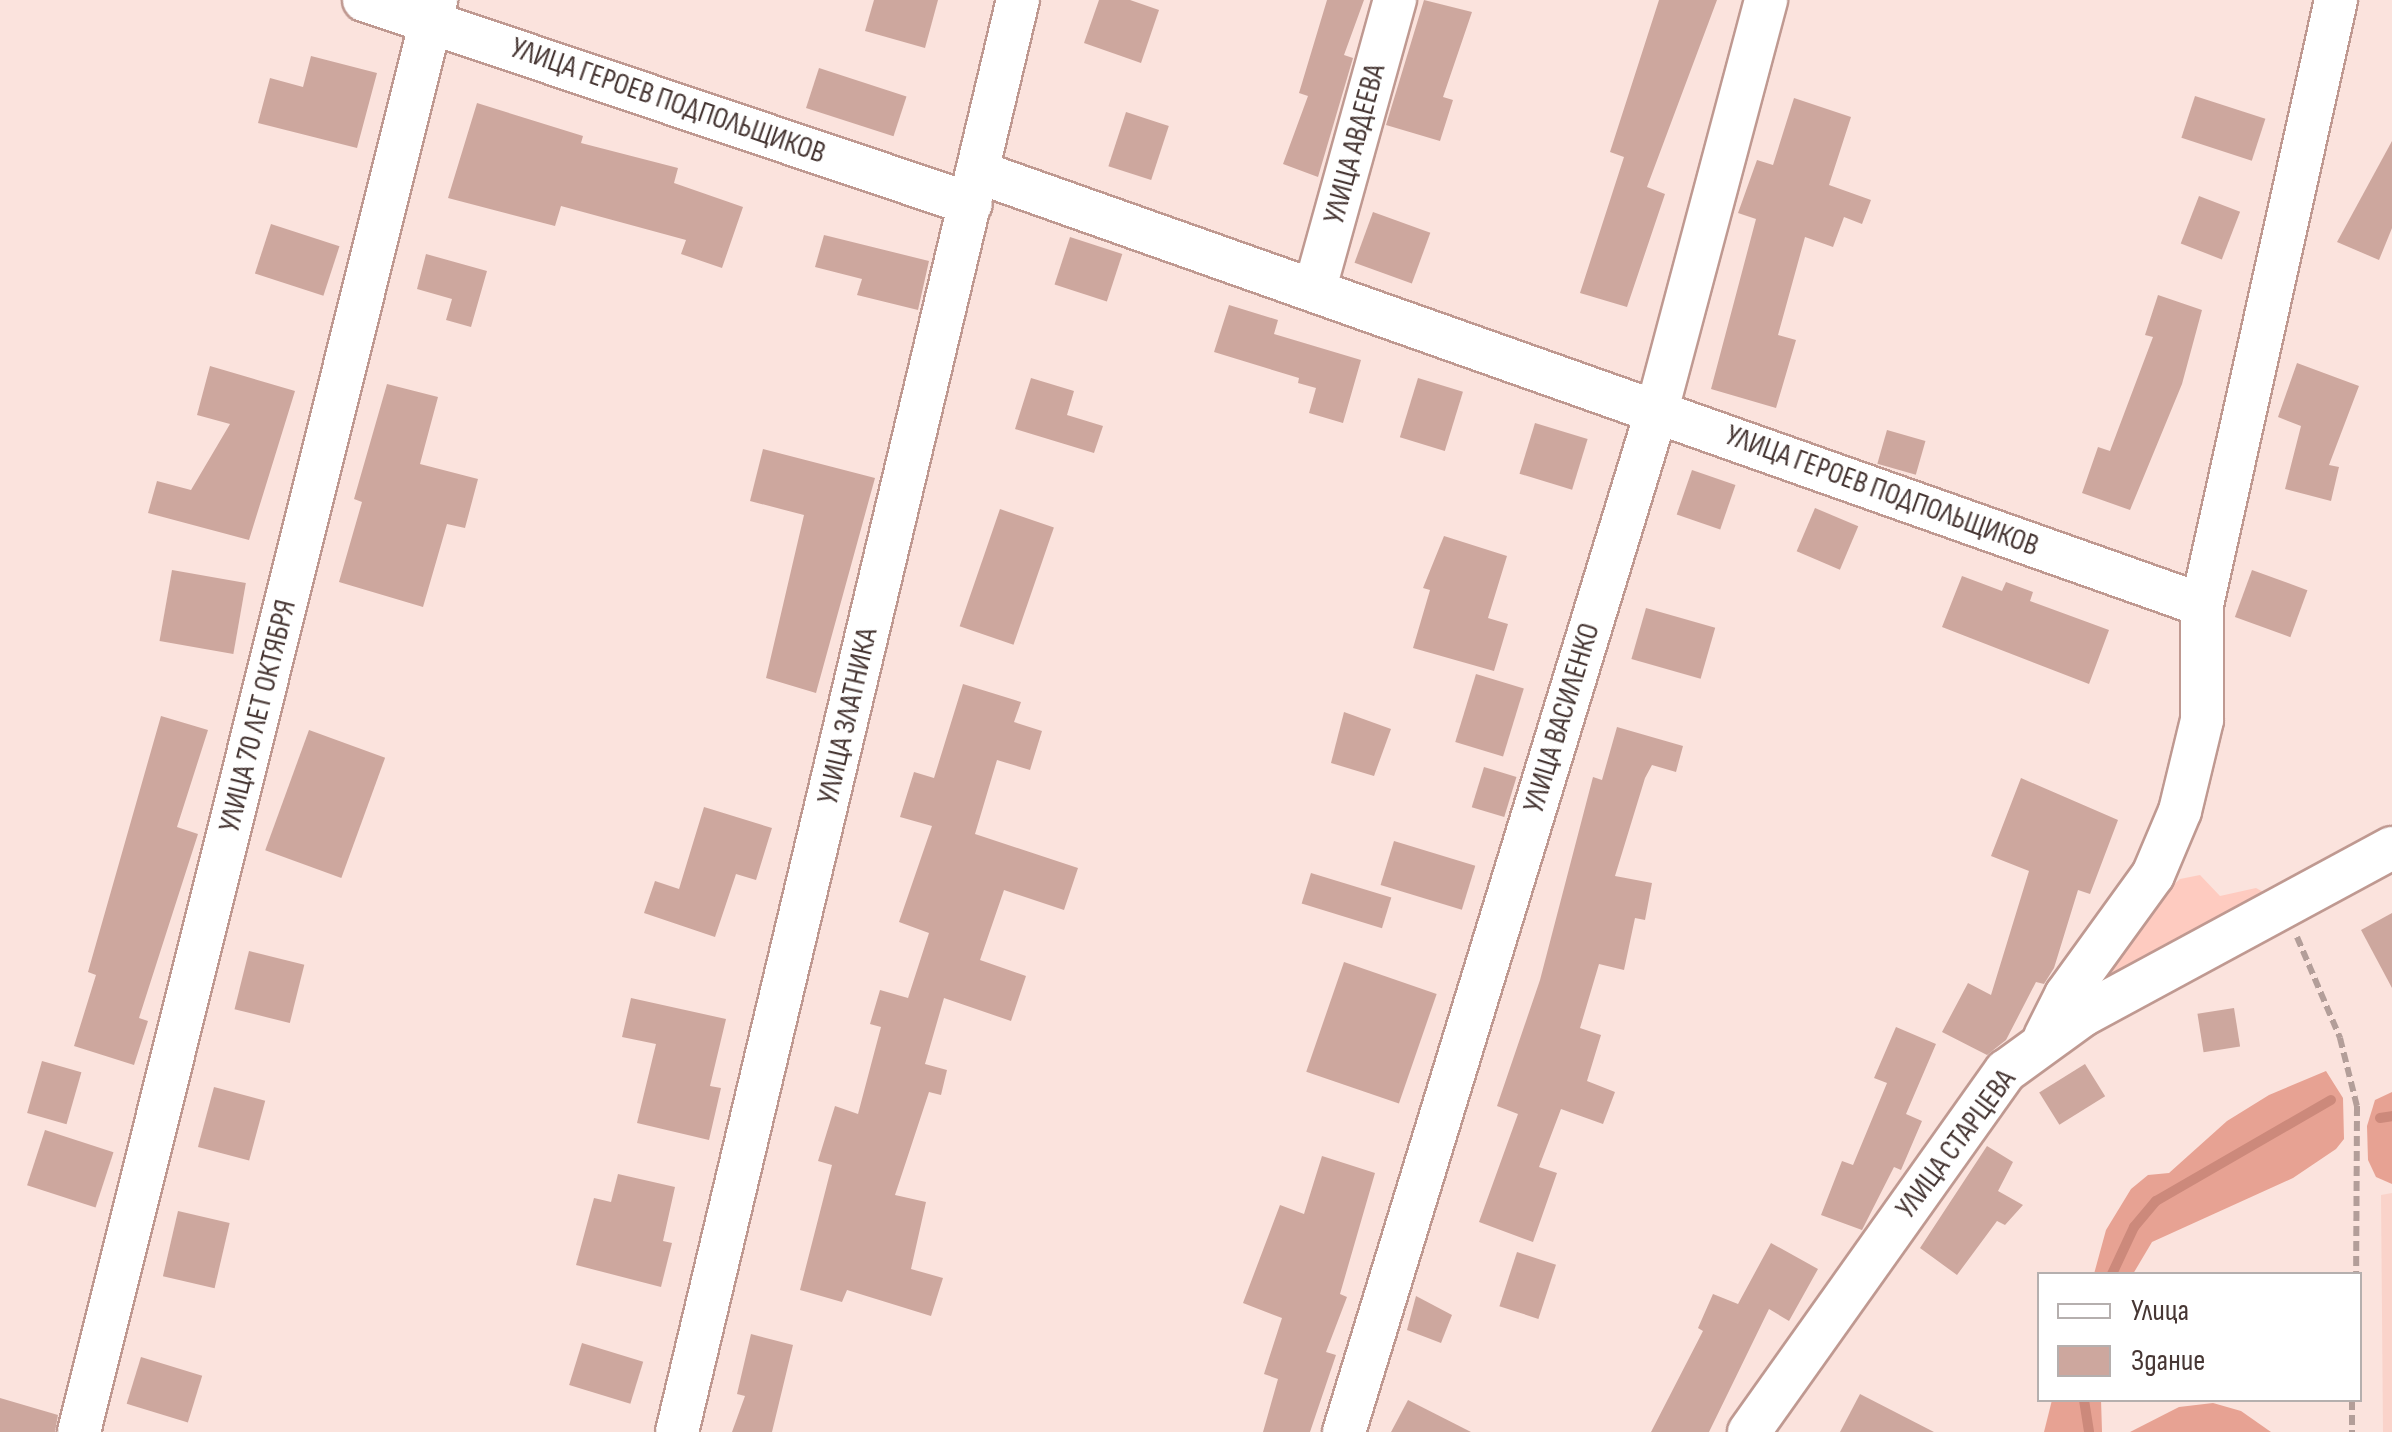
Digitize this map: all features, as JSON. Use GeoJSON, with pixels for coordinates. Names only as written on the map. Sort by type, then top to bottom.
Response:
{"type":"FeatureCollection","features":[{"type":"Feature","properties":{"kind":"street","name":"УЛИЦА ГЕРОЕВ ПОДПОЛЬЩИКОВ"},"geometry":{"type":"LineString","coordinates":[[364,0],[433,10],[974,188],[1315,288],[2202,604]]}},
{"type":"Feature","properties":{"kind":"street","name":"УЛИЦА ЗЛАТНИКА"},"geometry":{"type":"LineString","coordinates":[[677,1432],[1018,0]]}},
{"type":"Feature","properties":{"kind":"street","name":"УЛИЦА АВДЕЕВА"},"geometry":{"type":"LineString","coordinates":[[1315,288],[1395,0]]}},
{"type":"Feature","properties":{"kind":"street","name":"УЛИЦА ВАСИЛЕНКО"},"geometry":{"type":"LineString","coordinates":[[1344,1432],[1657,410],[1766,0]]}},
{"type":"Feature","properties":{"kind":"street"},"geometry":{"type":"LineString","coordinates":[[2045,1037],[2066,995],[2153,875],[2180,811],[2202,720],[2202,604],[2336,0]]}},
{"type":"Feature","properties":{"kind":"street","name":"УЛИЦА 70 ЛЕТ ОКТЯБРЯ"},"geometry":{"type":"LineString","coordinates":[[80,1432],[433,10]]}},
{"type":"Feature","properties":{"kind":"street","name":"УЛИЦА СТАРЦЕВА"},"geometry":{"type":"LineString","coordinates":[[1748,1432],[1978,1106],[2045,1037],[2392,848]]}},
{"type":"Feature","properties":{"kind":"path"},"geometry":{"type":"LineString","coordinates":[[2284,907],[2340,1038],[2356,1106],[2356,1272]]}},
{"type":"Feature","properties":{"kind":"path"},"geometry":{"type":"LineString","coordinates":[[2352,1402],[2352,1432]]}},
{"type":"Feature","properties":{"kind":"shaded area"},"geometry":{"type":"Polygon","coordinates":[[[2200,875],[2220,896],[2256,888],[2267,894],[2117,991],[2093,975],[2157,899],[2180,879],[2200,875]]]}},
{"type":"Feature","properties":{"kind":"shaded area"},"geometry":{"type":"Polygon","coordinates":[[[2326,1071],[2343,1098],[2344,1139],[2336,1149],[2293,1178],[2152,1242],[2134,1272],[2095,1272],[2106,1230],[2131,1189],[2148,1175],[2169,1173],[2227,1121],[2269,1095],[2326,1071]]]}},
{"type":"Feature","properties":{"kind":"shaded area"},"geometry":{"type":"Polygon","coordinates":[[[2392,1092],[2392,1184],[2376,1177],[2368,1160],[2367,1126],[2375,1100],[2392,1092]]]}},
{"type":"Feature","properties":{"kind":"shaded area"},"geometry":{"type":"Polygon","coordinates":[[[2392,1193],[2392,1432],[2383,1432],[2381,1195],[2392,1193]]]}},
{"type":"Feature","properties":{"kind":"shaded area"},"geometry":{"type":"Polygon","coordinates":[[[2052,1402],[2101,1402],[2102,1432],[2044,1432],[2052,1402]]]}},
{"type":"Feature","properties":{"kind":"shaded area"},"geometry":{"type":"Polygon","coordinates":[[[2213,1403],[2241,1411],[2271,1432],[2130,1432],[2179,1407],[2213,1403]]]}},
{"type":"Feature","properties":{"kind":"building"},"geometry":{"type":"Polygon","coordinates":[[[874,0],[938,0],[925,48],[865,31],[874,0]]]}},
{"type":"Feature","properties":{"kind":"building"},"geometry":{"type":"Polygon","coordinates":[[[1099,0],[1130,0],[1159,10],[1141,63],[1084,43],[1099,0]]]}},
{"type":"Feature","properties":{"kind":"building"},"geometry":{"type":"Polygon","coordinates":[[[1327,0],[1364,0],[1344,55],[1353,58],[1318,177],[1283,164],[1308,96],[1299,93],[1327,0]]]}},
{"type":"Feature","properties":{"kind":"building"},"geometry":{"type":"Polygon","coordinates":[[[1424,0],[1472,12],[1443,97],[1453,100],[1440,141],[1386,125],[1424,0]]]}},
{"type":"Feature","properties":{"kind":"building"},"geometry":{"type":"Polygon","coordinates":[[[1659,0],[1717,0],[1647,187],[1665,194],[1627,307],[1580,293],[1624,157],[1610,152],[1659,0]]]}},
{"type":"Feature","properties":{"kind":"building"},"geometry":{"type":"Polygon","coordinates":[[[311,56],[377,73],[357,148],[258,123],[270,78],[303,87],[311,56]]]}},
{"type":"Feature","properties":{"kind":"building"},"geometry":{"type":"Polygon","coordinates":[[[819,68],[906,96],[894,136],[806,108],[819,68]]]}},
{"type":"Feature","properties":{"kind":"building"},"geometry":{"type":"Polygon","coordinates":[[[2195,96],[2265,119],[2252,161],[2181,138],[2195,96]]]}},
{"type":"Feature","properties":{"kind":"building"},"geometry":{"type":"Polygon","coordinates":[[[1794,98],[1851,117],[1829,185],[1871,200],[1862,224],[1844,217],[1833,247],[1805,237],[1778,335],[1796,340],[1776,408],[1711,389],[1756,219],[1738,213],[1757,160],[1773,165],[1794,98]]]}},
{"type":"Feature","properties":{"kind":"building"},"geometry":{"type":"Polygon","coordinates":[[[477,103],[583,136],[581,143],[678,168],[674,183],[743,207],[722,268],[681,254],[686,240],[561,206],[555,226],[448,198],[477,103]]]}},
{"type":"Feature","properties":{"kind":"building"},"geometry":{"type":"Polygon","coordinates":[[[1126,112],[1169,126],[1151,180],[1108,166],[1126,112]]]}},
{"type":"Feature","properties":{"kind":"building"},"geometry":{"type":"Polygon","coordinates":[[[2392,141],[2392,228],[2379,260],[2337,242],[2392,141]]]}},
{"type":"Feature","properties":{"kind":"building"},"geometry":{"type":"Polygon","coordinates":[[[2199,196],[2240,212],[2222,259],[2181,244],[2199,196]]]}},
{"type":"Feature","properties":{"kind":"building"},"geometry":{"type":"Polygon","coordinates":[[[1373,212],[1430,233],[1412,284],[1355,263],[1373,212]]]}},
{"type":"Feature","properties":{"kind":"building"},"geometry":{"type":"Polygon","coordinates":[[[271,224],[339,246],[323,296],[255,273],[271,224]]]}},
{"type":"Feature","properties":{"kind":"building"},"geometry":{"type":"Polygon","coordinates":[[[824,235],[929,261],[918,310],[857,295],[862,279],[815,267],[824,235]]]}},
{"type":"Feature","properties":{"kind":"building"},"geometry":{"type":"Polygon","coordinates":[[[1070,237],[1122,254],[1107,302],[1055,285],[1070,237]]]}},
{"type":"Feature","properties":{"kind":"building"},"geometry":{"type":"Polygon","coordinates":[[[426,254],[487,271],[471,327],[446,320],[452,299],[417,289],[426,254]]]}},
{"type":"Feature","properties":{"kind":"building"},"geometry":{"type":"Polygon","coordinates":[[[2158,295],[2202,310],[2182,384],[2130,510],[2082,493],[2098,447],[2110,451],[2153,337],[2145,335],[2158,295]]]}},
{"type":"Feature","properties":{"kind":"building"},"geometry":{"type":"Polygon","coordinates":[[[1229,305],[1278,320],[1274,334],[1361,360],[1343,423],[1309,413],[1316,388],[1298,383],[1299,378],[1214,352],[1229,305]]]}},
{"type":"Feature","properties":{"kind":"building"},"geometry":{"type":"Polygon","coordinates":[[[2297,363],[2359,386],[2329,465],[2339,467],[2331,501],[2285,489],[2301,426],[2278,417],[2297,363]]]}},
{"type":"Feature","properties":{"kind":"building"},"geometry":{"type":"Polygon","coordinates":[[[210,366],[295,391],[249,540],[148,513],[157,481],[191,490],[230,424],[197,415],[210,366]]]}},
{"type":"Feature","properties":{"kind":"building"},"geometry":{"type":"Polygon","coordinates":[[[1031,378],[1074,391],[1067,415],[1103,426],[1094,453],[1015,429],[1031,378]]]}},
{"type":"Feature","properties":{"kind":"building"},"geometry":{"type":"Polygon","coordinates":[[[1418,378],[1463,392],[1445,451],[1400,437],[1418,378]]]}},
{"type":"Feature","properties":{"kind":"building"},"geometry":{"type":"Polygon","coordinates":[[[387,384],[438,397],[420,464],[478,479],[465,528],[447,524],[423,607],[339,582],[362,502],[354,499],[387,384]]]}},
{"type":"Feature","properties":{"kind":"building"},"geometry":{"type":"Polygon","coordinates":[[[1535,423],[1588,439],[1572,490],[1520,474],[1535,423]]]}},
{"type":"Feature","properties":{"kind":"building"},"geometry":{"type":"Polygon","coordinates":[[[1887,430],[1925,441],[1916,475],[1877,464],[1887,430]]]}},
{"type":"Feature","properties":{"kind":"building"},"geometry":{"type":"Polygon","coordinates":[[[763,449],[875,478],[816,693],[766,678],[804,515],[750,501],[763,449]]]}},
{"type":"Feature","properties":{"kind":"building"},"geometry":{"type":"Polygon","coordinates":[[[1692,470],[1735,485],[1720,529],[1677,514],[1692,470]]]}},
{"type":"Feature","properties":{"kind":"building"},"geometry":{"type":"Polygon","coordinates":[[[1815,508],[1858,526],[1840,570],[1797,551],[1815,508]]]}},
{"type":"Feature","properties":{"kind":"building"},"geometry":{"type":"Polygon","coordinates":[[[1000,509],[1054,528],[1014,645],[960,626],[1000,509]]]}},
{"type":"Feature","properties":{"kind":"building"},"geometry":{"type":"Polygon","coordinates":[[[1444,536],[1507,556],[1488,618],[1508,624],[1494,671],[1413,648],[1430,590],[1423,588],[1444,536]]]}},
{"type":"Feature","properties":{"kind":"building"},"geometry":{"type":"Polygon","coordinates":[[[172,570],[246,583],[233,654],[159,641],[172,570]]]}},
{"type":"Feature","properties":{"kind":"building"},"geometry":{"type":"Polygon","coordinates":[[[2252,570],[2307,590],[2290,637],[2235,617],[2252,570]]]}},
{"type":"Feature","properties":{"kind":"building"},"geometry":{"type":"Polygon","coordinates":[[[1962,576],[2002,591],[2006,582],[2033,592],[2030,601],[2109,630],[2089,684],[1942,627],[1962,576]]]}},
{"type":"Feature","properties":{"kind":"building"},"geometry":{"type":"Polygon","coordinates":[[[1646,608],[1715,628],[1701,679],[1631,659],[1646,608]]]}},
{"type":"Feature","properties":{"kind":"building"},"geometry":{"type":"Polygon","coordinates":[[[1476,674],[1524,689],[1503,757],[1455,742],[1476,674]]]}},
{"type":"Feature","properties":{"kind":"building"},"geometry":{"type":"Polygon","coordinates":[[[963,684],[1021,702],[1014,722],[1042,731],[1030,770],[997,760],[975,834],[1078,868],[1064,910],[1004,890],[980,960],[1026,976],[1011,1021],[944,998],[925,1064],[947,1070],[941,1095],[929,1092],[895,1195],[926,1202],[911,1269],[943,1278],[931,1316],[847,1290],[842,1302],[800,1290],[832,1165],[818,1161],[835,1106],[858,1114],[881,1027],[870,1024],[880,990],[908,998],[929,933],[899,922],[932,826],[900,817],[914,772],[934,778],[963,684]]]}},
{"type":"Feature","properties":{"kind":"building"},"geometry":{"type":"Polygon","coordinates":[[[1344,712],[1391,729],[1374,776],[1331,763],[1344,712]]]}},
{"type":"Feature","properties":{"kind":"building"},"geometry":{"type":"Polygon","coordinates":[[[161,716],[208,730],[177,827],[198,834],[139,1018],[148,1021],[134,1065],[74,1046],[96,975],[88,972],[161,716]]]}},
{"type":"Feature","properties":{"kind":"building"},"geometry":{"type":"Polygon","coordinates":[[[1617,727],[1683,746],[1676,772],[1652,765],[1645,778],[1615,876],[1652,883],[1645,920],[1635,918],[1624,970],[1599,964],[1580,1028],[1601,1035],[1587,1081],[1615,1092],[1603,1124],[1561,1109],[1539,1167],[1557,1173],[1533,1242],[1479,1222],[1518,1114],[1497,1106],[1540,980],[1593,777],[1602,780],[1617,727]]]}},
{"type":"Feature","properties":{"kind":"building"},"geometry":{"type":"Polygon","coordinates":[[[309,730],[385,758],[341,878],[265,850],[309,730]]]}},
{"type":"Feature","properties":{"kind":"building"},"geometry":{"type":"Polygon","coordinates":[[[1484,767],[1517,777],[1504,817],[1472,807],[1484,767]]]}},
{"type":"Feature","properties":{"kind":"building"},"geometry":{"type":"Polygon","coordinates":[[[2021,778],[2118,820],[2090,894],[2078,890],[2054,968],[2044,984],[2036,982],[2006,1040],[1987,1055],[1942,1032],[1968,983],[1991,995],[2029,871],[1991,856],[2021,778]]]}},
{"type":"Feature","properties":{"kind":"building"},"geometry":{"type":"Polygon","coordinates":[[[704,807],[772,828],[756,880],[736,874],[715,937],[644,913],[655,881],[679,889],[704,807]]]}},
{"type":"Feature","properties":{"kind":"building"},"geometry":{"type":"Polygon","coordinates":[[[1394,841],[1475,866],[1462,910],[1381,885],[1394,841]]]}},
{"type":"Feature","properties":{"kind":"building"},"geometry":{"type":"Polygon","coordinates":[[[1311,873],[1391,898],[1382,928],[1302,904],[1311,873]]]}},
{"type":"Feature","properties":{"kind":"building"},"geometry":{"type":"Polygon","coordinates":[[[2392,913],[2392,988],[2361,930],[2392,913]]]}},
{"type":"Feature","properties":{"kind":"building"},"geometry":{"type":"Polygon","coordinates":[[[249,951],[304,965],[290,1023],[234,1009],[249,951]]]}},
{"type":"Feature","properties":{"kind":"building"},"geometry":{"type":"Polygon","coordinates":[[[1344,962],[1437,994],[1399,1104],[1306,1072],[1344,962]]]}},
{"type":"Feature","properties":{"kind":"building"},"geometry":{"type":"Polygon","coordinates":[[[631,998],[726,1019],[710,1086],[721,1088],[709,1140],[637,1123],[656,1044],[622,1037],[631,998]]]}},
{"type":"Feature","properties":{"kind":"building"},"geometry":{"type":"Polygon","coordinates":[[[2234,1008],[2240,1047],[2204,1052],[2197,1014],[2234,1008]]]}},
{"type":"Feature","properties":{"kind":"building"},"geometry":{"type":"Polygon","coordinates":[[[1896,1027],[1936,1044],[1906,1114],[1922,1121],[1901,1170],[1894,1167],[1862,1230],[1821,1215],[1842,1161],[1853,1165],[1887,1083],[1874,1078],[1896,1027]]]}},
{"type":"Feature","properties":{"kind":"building"},"geometry":{"type":"Polygon","coordinates":[[[42,1061],[81,1072],[67,1124],[27,1113],[42,1061]]]}},
{"type":"Feature","properties":{"kind":"building"},"geometry":{"type":"Polygon","coordinates":[[[2085,1064],[2105,1096],[2059,1125],[2039,1093],[2085,1064]]]}},
{"type":"Feature","properties":{"kind":"building"},"geometry":{"type":"Polygon","coordinates":[[[214,1087],[265,1101],[249,1161],[198,1147],[214,1087]]]}},
{"type":"Feature","properties":{"kind":"building"},"geometry":{"type":"Polygon","coordinates":[[[45,1130],[113,1152],[96,1207],[27,1185],[45,1130]]]}},
{"type":"Feature","properties":{"kind":"building"},"geometry":{"type":"Polygon","coordinates":[[[1987,1146],[2013,1162],[1998,1191],[2023,1205],[2005,1225],[1997,1221],[1957,1275],[1920,1248],[1987,1146]]]}},
{"type":"Feature","properties":{"kind":"building"},"geometry":{"type":"Polygon","coordinates":[[[1322,1156],[1375,1173],[1340,1294],[1347,1297],[1326,1352],[1336,1355],[1310,1432],[1263,1432],[1278,1379],[1264,1374],[1282,1318],[1243,1303],[1280,1205],[1304,1214],[1322,1156]]]}},
{"type":"Feature","properties":{"kind":"building"},"geometry":{"type":"Polygon","coordinates":[[[618,1174],[675,1187],[663,1241],[672,1243],[661,1287],[576,1265],[594,1198],[611,1202],[618,1174]]]}},
{"type":"Feature","properties":{"kind":"building"},"geometry":{"type":"Polygon","coordinates":[[[178,1211],[230,1223],[215,1288],[163,1276],[178,1211]]]}},
{"type":"Feature","properties":{"kind":"building"},"geometry":{"type":"Polygon","coordinates":[[[1771,1243],[1818,1269],[1789,1321],[1769,1309],[1709,1432],[1651,1432],[1703,1331],[1698,1328],[1713,1294],[1738,1304],[1771,1243]]]}},
{"type":"Feature","properties":{"kind":"building"},"geometry":{"type":"Polygon","coordinates":[[[1517,1252],[1556,1265],[1538,1319],[1499,1306],[1517,1252]]]}},
{"type":"Feature","properties":{"kind":"building"},"geometry":{"type":"Polygon","coordinates":[[[1416,1296],[1452,1315],[1441,1343],[1407,1330],[1416,1296]]]}},
{"type":"Feature","properties":{"kind":"building"},"geometry":{"type":"Polygon","coordinates":[[[751,1334],[793,1345],[772,1432],[732,1432],[745,1396],[737,1394],[751,1334]]]}},
{"type":"Feature","properties":{"kind":"building"},"geometry":{"type":"Polygon","coordinates":[[[582,1343],[643,1362],[630,1404],[569,1385],[582,1343]]]}},
{"type":"Feature","properties":{"kind":"building"},"geometry":{"type":"Polygon","coordinates":[[[141,1357],[202,1376],[188,1423],[127,1404],[141,1357]]]}},
{"type":"Feature","properties":{"kind":"building"},"geometry":{"type":"Polygon","coordinates":[[[1860,1394],[1934,1432],[1840,1432],[1860,1394]]]}},
{"type":"Feature","properties":{"kind":"building"},"geometry":{"type":"Polygon","coordinates":[[[0,1398],[58,1415],[55,1432],[0,1432],[0,1398]]]}},
{"type":"Feature","properties":{"kind":"building"},"geometry":{"type":"Polygon","coordinates":[[[1408,1400],[1471,1432],[1391,1432],[1408,1400]]]}},
{"type":"Feature","properties":{"kind":"waterway"},"geometry":{"type":"LineString","coordinates":[[2113,1272],[2134,1227],[2156,1201],[2331,1100]]}},
{"type":"Feature","properties":{"kind":"waterway"},"geometry":{"type":"LineString","coordinates":[[2380,1118],[2392,1116]]}},
{"type":"Feature","properties":{"kind":"waterway"},"geometry":{"type":"LineString","coordinates":[[2084,1402],[2089,1432]]}}]}
